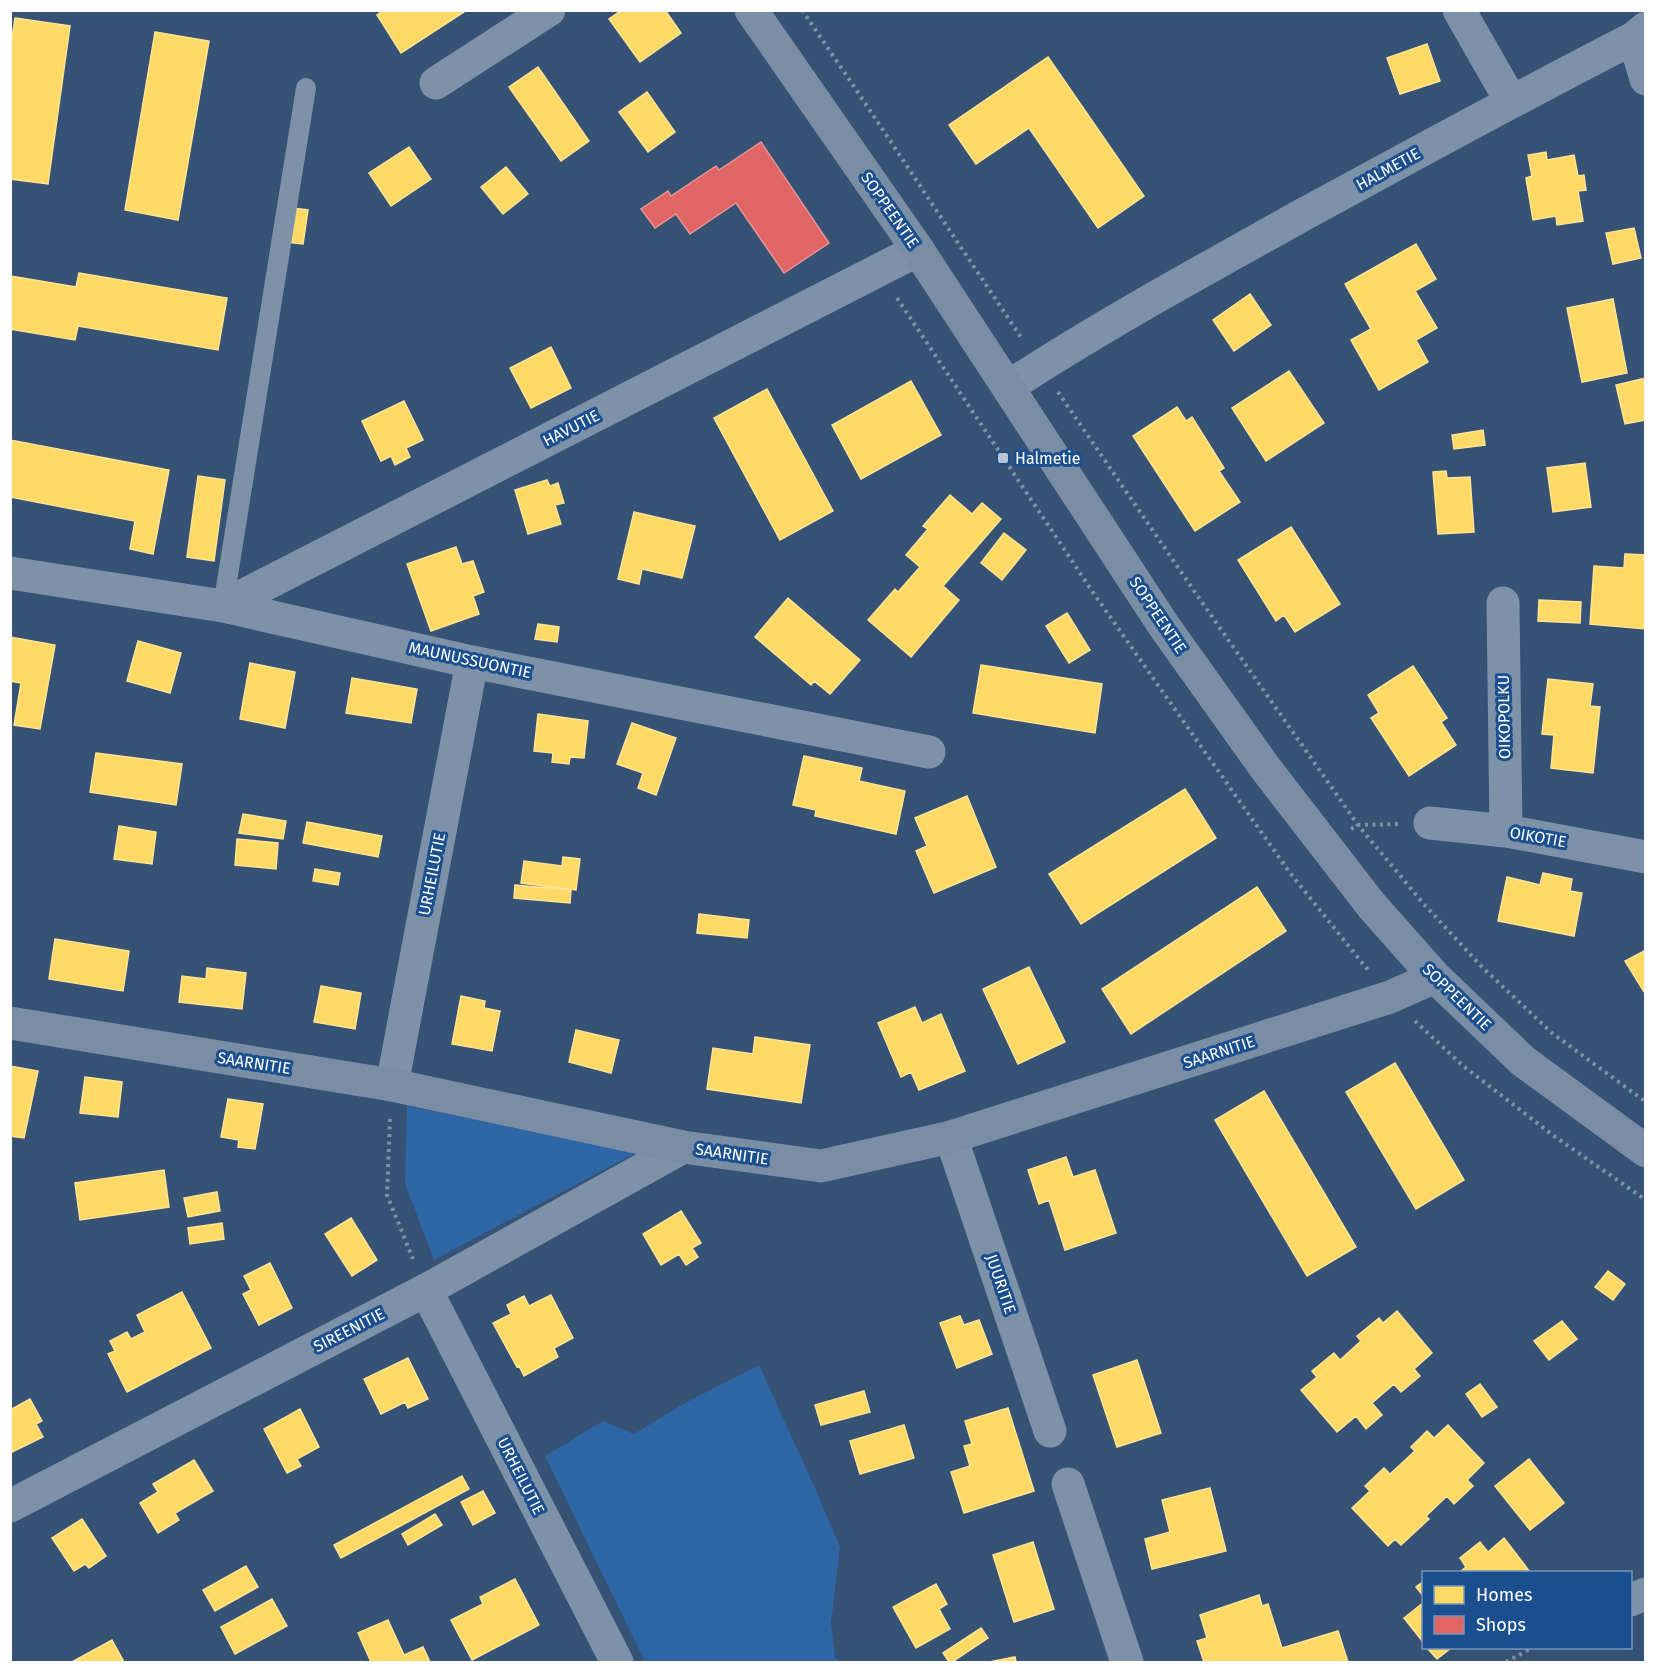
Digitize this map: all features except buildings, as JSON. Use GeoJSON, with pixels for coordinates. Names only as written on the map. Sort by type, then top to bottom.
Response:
{"type":"FeatureCollection","features":[{"type":"Feature","properties":{"kind":"street"},"geometry":{"type":"LineString","coordinates":[[436,83],[549,10]]}},
{"type":"Feature","properties":{"kind":"street","name":"SOPPEENTIE"},"geometry":{"type":"LineString","coordinates":[[751,10],[918,250],[1164,626],[1266,769],[1372,906],[1435,977],[1523,1061],[1646,1150]]}},
{"type":"Feature","properties":{"kind":"street"},"geometry":{"type":"LineString","coordinates":[[1460,10],[1511,101]]}},
{"type":"Feature","properties":{"kind":"street"},"geometry":{"type":"LineString","coordinates":[[1640,33],[1646,79]]}},
{"type":"Feature","properties":{"kind":"street","name":"HALMETIE"},"geometry":{"type":"LineString","coordinates":[[1008,387],[1212,265],[1640,33]]}},
{"type":"Feature","properties":{"kind":"street","name":"HAVUTIE"},"geometry":{"type":"LineString","coordinates":[[223,606],[918,250]]}},
{"type":"Feature","properties":{"kind":"street","name":"MAUNUSSUONTIE"},"geometry":{"type":"LineString","coordinates":[[10,573],[223,606],[472,662],[929,752]]}},
{"type":"Feature","properties":{"kind":"street","name":"OIKOPOLKU"},"geometry":{"type":"LineString","coordinates":[[1503,603],[1506,831]]}},
{"type":"Feature","properties":{"kind":"street","name":"URHEILUTIE"},"geometry":{"type":"LineString","coordinates":[[392,1085],[472,662]]}},
{"type":"Feature","properties":{"kind":"street","name":"OIKOTIE"},"geometry":{"type":"LineString","coordinates":[[1430,823],[1506,831],[1646,857]]}},
{"type":"Feature","properties":{"kind":"street","name":"SAARNITIE"},"geometry":{"type":"LineString","coordinates":[[10,1023],[392,1085],[682,1147],[821,1166],[951,1137],[1390,998],[1435,977]]}},
{"type":"Feature","properties":{"kind":"street","name":"JUURITIE"},"geometry":{"type":"LineString","coordinates":[[951,1137],[1050,1431]]}},
{"type":"Feature","properties":{"kind":"street","name":"SIREENITIE"},"geometry":{"type":"LineString","coordinates":[[10,1506],[426,1290],[682,1147]]}},
{"type":"Feature","properties":{"kind":"street","name":"URHEILUTIE"},"geometry":{"type":"LineString","coordinates":[[426,1290],[606,1659]]}},
{"type":"Feature","properties":{"kind":"street"},"geometry":{"type":"LineString","coordinates":[[1068,1484],[1127,1662]]}},
{"type":"Feature","properties":{"kind":"lane"},"geometry":{"type":"LineString","coordinates":[[223,606],[306,88]]}},
{"type":"Feature","properties":{"kind":"path"},"geometry":{"type":"LineString","coordinates":[[802,10],[1040,366],[1358,825],[1422,902],[1482,967],[1552,1033],[1646,1102]]}},
{"type":"Feature","properties":{"kind":"path"},"geometry":{"type":"LineString","coordinates":[[1358,825],[1430,823]]}},
{"type":"Feature","properties":{"kind":"path"},"geometry":{"type":"LineString","coordinates":[[392,1085],[387,1195],[426,1290]]}},
{"type":"Feature","properties":{"kind":"path"},"geometry":{"type":"LineString","coordinates":[[1506,1662],[1529,1649]]}},
{"type":"Feature","properties":{"kind":"shaded area"},"geometry":{"type":"Polygon","coordinates":[[[407,1106],[635,1152],[656,1142],[434,1260],[405,1184],[407,1106]]]}},
{"type":"Feature","properties":{"kind":"shaded area"},"geometry":{"type":"Polygon","coordinates":[[[759,1365],[840,1547],[831,1623],[835,1658],[842,1662],[645,1662],[545,1456],[603,1421],[634,1434],[685,1403],[759,1365]]]}},
{"type":"Feature","properties":{"kind":"place","name":"Halmetie"},"geometry":{"type":"Point","coordinates":[1003,458]}}]}
